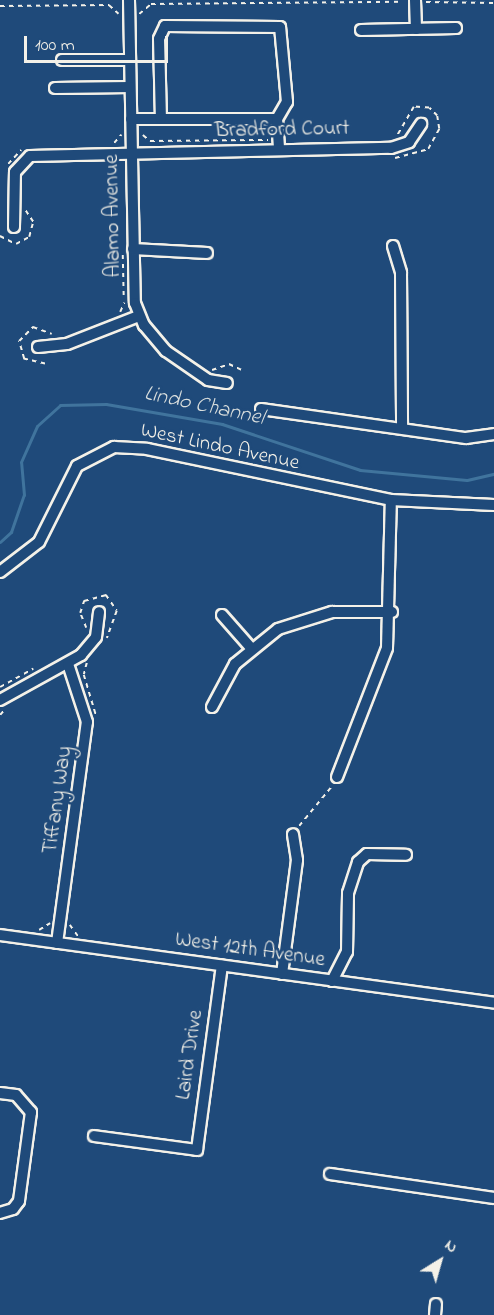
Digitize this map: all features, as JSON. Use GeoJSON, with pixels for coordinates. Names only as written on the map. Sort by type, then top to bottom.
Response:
{"type":"FeatureCollection","features":[{"type":"Feature","properties":{"kind":"street","name":"Alamo Avenue"},"geometry":{"type":"LineString","coordinates":[[129,0],[130,87],[136,119],[132,152],[128,250],[139,316]]}},
{"type":"Feature","properties":{"kind":"street"},"geometry":{"type":"LineString","coordinates":[[415,1],[416,29]]}},
{"type":"Feature","properties":{"kind":"street"},"geometry":{"type":"LineString","coordinates":[[161,119],[159,39],[165,26],[271,25],[284,34],[287,102],[277,119],[279,145]]}},
{"type":"Feature","properties":{"kind":"street"},"geometry":{"type":"LineString","coordinates":[[361,30],[456,28]]}},
{"type":"Feature","properties":{"kind":"street"},"geometry":{"type":"LineString","coordinates":[[62,60],[130,60]]}},
{"type":"Feature","properties":{"kind":"street"},"geometry":{"type":"LineString","coordinates":[[55,88],[130,87]]}},
{"type":"Feature","properties":{"kind":"street"},"geometry":{"type":"LineString","coordinates":[[136,119],[277,119]]}},
{"type":"Feature","properties":{"kind":"street","name":"Bradford Court"},"geometry":{"type":"LineString","coordinates":[[14,227],[15,172],[25,158],[279,145],[399,147],[413,138],[421,124]]}},
{"type":"Feature","properties":{"kind":"street"},"geometry":{"type":"LineString","coordinates":[[393,246],[401,273],[402,427]]}},
{"type":"Feature","properties":{"kind":"street"},"geometry":{"type":"LineString","coordinates":[[128,250],[207,252]]}},
{"type":"Feature","properties":{"kind":"street"},"geometry":{"type":"LineString","coordinates":[[38,347],[67,344],[139,316],[176,360],[208,380],[227,383]]}},
{"type":"Feature","properties":{"kind":"street"},"geometry":{"type":"LineString","coordinates":[[261,409],[402,427],[473,439],[494,434]]}},
{"type":"Feature","properties":{"kind":"street","name":"West Lindo Avenue"},"geometry":{"type":"LineString","coordinates":[[0,572],[39,542],[77,466],[107,448],[147,449],[392,500],[494,505]]}},
{"type":"Feature","properties":{"kind":"street"},"geometry":{"type":"LineString","coordinates":[[337,777],[384,659],[392,612],[392,500]]}},
{"type":"Feature","properties":{"kind":"street"},"geometry":{"type":"LineString","coordinates":[[5,702],[68,664],[92,643],[99,612]]}},
{"type":"Feature","properties":{"kind":"street"},"geometry":{"type":"LineString","coordinates":[[212,707],[229,672],[251,648],[278,629],[321,615],[392,612]]}},
{"type":"Feature","properties":{"kind":"street"},"geometry":{"type":"LineString","coordinates":[[222,615],[251,648]]}},
{"type":"Feature","properties":{"kind":"street","name":"Tiffany Way"},"geometry":{"type":"LineString","coordinates":[[57,943],[87,722],[68,664]]}},
{"type":"Feature","properties":{"kind":"street"},"geometry":{"type":"LineString","coordinates":[[282,974],[297,860],[292,834]]}},
{"type":"Feature","properties":{"kind":"street"},"geometry":{"type":"LineString","coordinates":[[332,981],[347,952],[348,893],[358,862],[367,854],[406,855]]}},
{"type":"Feature","properties":{"kind":"street","name":"West 12th Avenue"},"geometry":{"type":"LineString","coordinates":[[0,935],[494,1003]]}},
{"type":"Feature","properties":{"kind":"street","name":"Laird Drive"},"geometry":{"type":"LineString","coordinates":[[94,1136],[197,1150],[222,966]]}},
{"type":"Feature","properties":{"kind":"street"},"geometry":{"type":"LineString","coordinates":[[0,1093],[16,1095],[31,1112],[19,1201],[13,1209],[0,1213]]}},
{"type":"Feature","properties":{"kind":"street"},"geometry":{"type":"LineString","coordinates":[[330,1174],[494,1198]]}},
{"type":"Feature","properties":{"kind":"path"},"geometry":{"type":"LineString","coordinates":[[139,23],[140,13],[149,4],[415,1],[494,3]]}},
{"type":"Feature","properties":{"kind":"path"},"geometry":{"type":"LineString","coordinates":[[389,158],[428,149],[439,129],[437,116],[426,106],[414,107],[393,138]]}},
{"type":"Feature","properties":{"kind":"path"},"geometry":{"type":"LineString","coordinates":[[136,119],[141,132],[150,141],[279,145]]}},
{"type":"Feature","properties":{"kind":"path"},"geometry":{"type":"LineString","coordinates":[[0,237],[16,244],[29,237],[33,222],[23,204]]}},
{"type":"Feature","properties":{"kind":"path"},"geometry":{"type":"LineString","coordinates":[[116,316],[124,304],[128,250]]}},
{"type":"Feature","properties":{"kind":"path"},"geometry":{"type":"LineString","coordinates":[[45,364],[24,359],[20,338],[37,327],[58,337]]}},
{"type":"Feature","properties":{"kind":"path"},"geometry":{"type":"LineString","coordinates":[[204,369],[229,364],[242,370]]}},
{"type":"Feature","properties":{"kind":"path"},"geometry":{"type":"LineString","coordinates":[[0,715],[5,702]]}},
{"type":"Feature","properties":{"kind":"path"},"geometry":{"type":"LineString","coordinates":[[292,834],[337,777]]}},
{"type":"Feature","properties":{"kind":"path"},"geometry":{"type":"LineString","coordinates":[[28,929],[39,931],[51,916]]}},
{"type":"Feature","properties":{"kind":"waterway","name":"Lindo Channel"},"geometry":{"type":"LineString","coordinates":[[0,542],[11,532],[24,495],[21,462],[37,426],[60,405],[106,404],[222,424],[360,470],[467,480],[494,474]]}}]}
